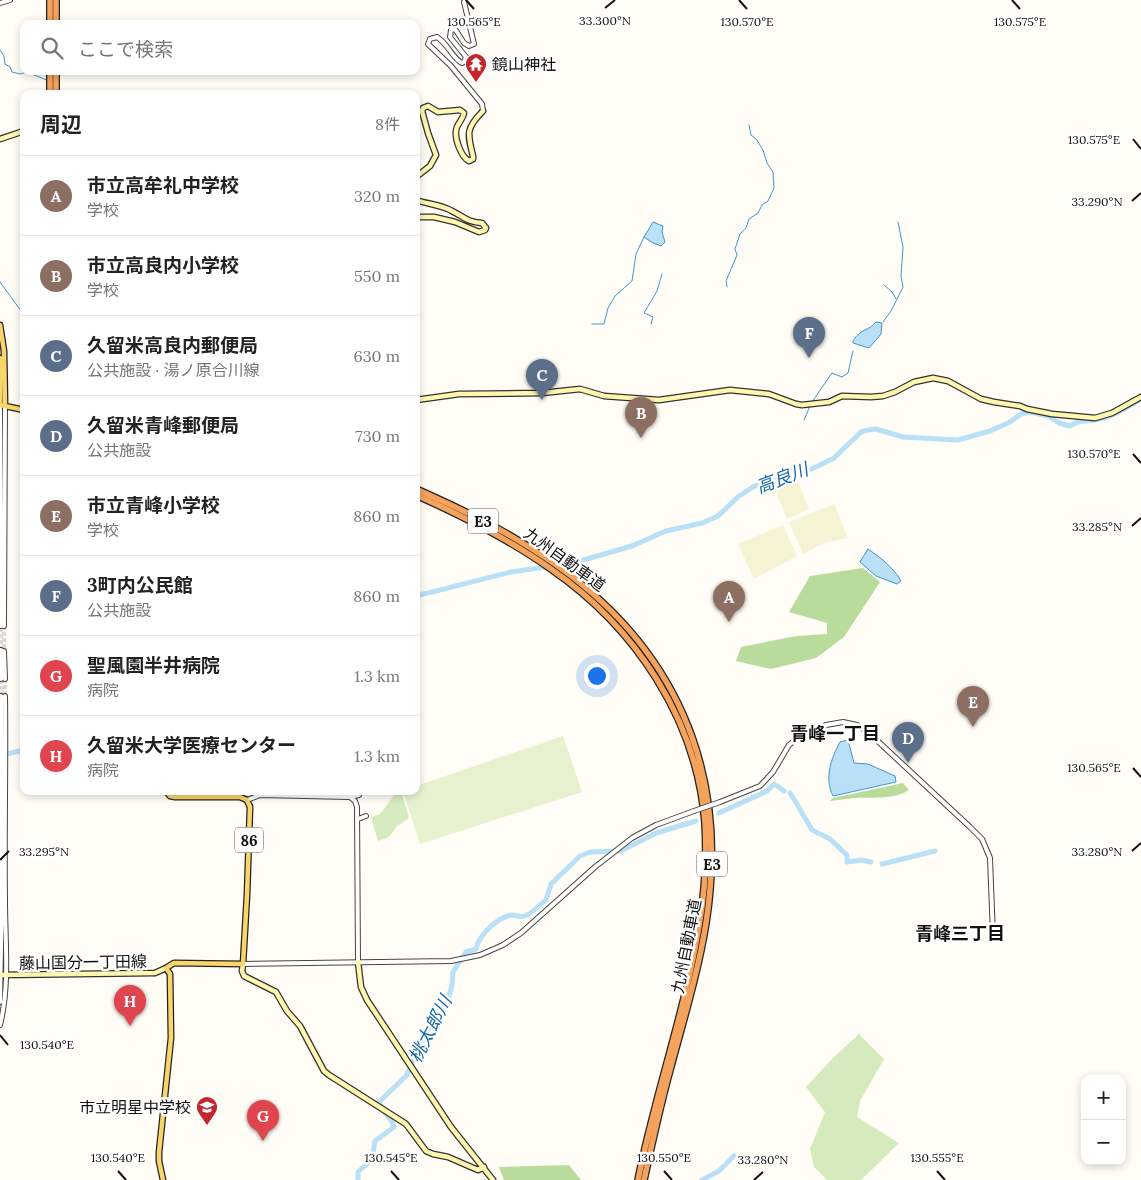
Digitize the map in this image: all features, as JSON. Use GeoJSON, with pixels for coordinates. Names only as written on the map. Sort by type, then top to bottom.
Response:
{"type":"FeatureCollection","features":[{"type":"Feature","properties":{"kind":"highway"},"geometry":{"type":"LineString","coordinates":[[50,0],[50,20]]}},
{"type":"Feature","properties":{"kind":"highway"},"geometry":{"type":"LineString","coordinates":[[56,0],[56,20]]}},
{"type":"Feature","properties":{"kind":"highway"},"geometry":{"type":"LineString","coordinates":[[50,75],[50,90]]}},
{"type":"Feature","properties":{"kind":"highway"},"geometry":{"type":"LineString","coordinates":[[56,75],[56,90]]}},
{"type":"Feature","properties":{"kind":"highway","name":"九州自動車道"},"geometry":{"type":"LineString","coordinates":[[420,491],[485,522],[547,558],[616,615],[634,636],[668,683],[698,752],[706,785],[711,822],[711,888],[692,991],[659,1111],[644,1180]]}},
{"type":"Feature","properties":{"kind":"highway","name":"九州自動車道"},"geometry":{"type":"LineString","coordinates":[[420,497],[482,527],[577,584],[630,641],[662,687],[692,754],[705,822],[706,860],[704,887],[696,943],[638,1180]]}},
{"type":"Feature","properties":{"kind":"main road"},"geometry":{"type":"LineString","coordinates":[[420,174],[430,166],[436,155],[428,133],[422,111],[423,108],[428,106],[438,112],[460,110],[464,113],[456,132],[462,154],[469,161],[473,156],[469,127],[483,110]]}},
{"type":"Feature","properties":{"kind":"main road"},"geometry":{"type":"LineString","coordinates":[[0,139],[20,132]]}},
{"type":"Feature","properties":{"kind":"main road"},"geometry":{"type":"LineString","coordinates":[[420,201],[451,210],[471,222],[482,223],[486,228],[479,232],[455,222],[434,217],[420,217]]}},
{"type":"Feature","properties":{"kind":"main road"},"geometry":{"type":"LineString","coordinates":[[0,325],[4,351],[2,406]]}},
{"type":"Feature","properties":{"kind":"main road"},"geometry":{"type":"LineString","coordinates":[[0,358],[2,406]]}},
{"type":"Feature","properties":{"kind":"main road"},"geometry":{"type":"LineString","coordinates":[[420,399],[459,394],[542,393],[580,389],[604,396],[659,400],[730,390],[769,394],[802,405],[828,402],[842,396],[871,398],[882,396],[895,392],[914,382],[933,378],[948,381],[981,399],[1052,414],[1095,418],[1112,413],[1141,397]]}},
{"type":"Feature","properties":{"kind":"main road"},"geometry":{"type":"LineString","coordinates":[[2,406],[20,409]]}},
{"type":"Feature","properties":{"kind":"main road"},"geometry":{"type":"LineString","coordinates":[[169,795],[175,797],[240,797],[247,800]]}},
{"type":"Feature","properties":{"kind":"main road","name":"86"},"geometry":{"type":"LineString","coordinates":[[243,964],[250,806],[247,800]]}},
{"type":"Feature","properties":{"kind":"main road"},"geometry":{"type":"LineString","coordinates":[[358,962],[363,993],[451,1127],[493,1180]]}},
{"type":"Feature","properties":{"kind":"main road"},"geometry":{"type":"LineString","coordinates":[[163,1180],[159,1152],[171,1038],[170,974],[166,968],[174,963],[243,964],[244,976],[276,992],[287,1011],[305,1035],[324,1071],[406,1124],[426,1151],[448,1157],[478,1170],[484,1167]]}},
{"type":"Feature","properties":{"kind":"main road","name":"藤山国分一丁田線"},"geometry":{"type":"LineString","coordinates":[[2,976],[155,973],[166,968]]}},
{"type":"Feature","properties":{"kind":"street"},"geometry":{"type":"LineString","coordinates":[[0,3],[10,0]]}},
{"type":"Feature","properties":{"kind":"street"},"geometry":{"type":"LineString","coordinates":[[464,2],[474,44],[466,45],[455,29],[451,30],[450,37],[466,57],[464,62],[459,63],[445,42],[437,37],[430,38],[428,44],[451,66],[482,104],[483,110]]}},
{"type":"Feature","properties":{"kind":"street"},"geometry":{"type":"LineString","coordinates":[[2,406],[3,626]]}},
{"type":"Feature","properties":{"kind":"street"},"geometry":{"type":"LineString","coordinates":[[3,650],[3,679]]}},
{"type":"Feature","properties":{"kind":"street"},"geometry":{"type":"LineString","coordinates":[[0,1002],[6,934],[3,696]]}},
{"type":"Feature","properties":{"kind":"street"},"geometry":{"type":"LineString","coordinates":[[243,964],[451,961],[472,958],[495,949],[521,933],[595,867],[632,838],[656,825],[760,786],[773,772],[789,745],[802,734],[834,723],[843,722],[857,725],[869,733],[977,834],[985,845],[990,858],[993,936]]}},
{"type":"Feature","properties":{"kind":"street"},"geometry":{"type":"LineString","coordinates":[[0,1025],[5,996],[2,976],[0,808],[3,759]]}},
{"type":"Feature","properties":{"kind":"street"},"geometry":{"type":"LineString","coordinates":[[247,800],[260,796],[359,796]]}},
{"type":"Feature","properties":{"kind":"street"},"geometry":{"type":"LineString","coordinates":[[350,797],[355,801],[358,818],[358,962]]}},
{"type":"Feature","properties":{"kind":"street"},"geometry":{"type":"LineString","coordinates":[[358,818],[366,816]]}},
{"type":"Feature","properties":{"kind":"shaded area"},"geometry":{"type":"Polygon","coordinates":[[[797,478],[809,509],[787,519],[774,487],[797,478]]]}},
{"type":"Feature","properties":{"kind":"shaded area"},"geometry":{"type":"Polygon","coordinates":[[[834,504],[848,538],[824,543],[803,554],[789,522],[834,504]]]}},
{"type":"Feature","properties":{"kind":"shaded area"},"geometry":{"type":"Polygon","coordinates":[[[783,525],[797,556],[754,579],[738,544],[783,525]]]}},
{"type":"Feature","properties":{"kind":"green space"},"geometry":{"type":"Polygon","coordinates":[[[863,568],[880,582],[844,637],[816,658],[771,669],[736,661],[741,647],[796,636],[827,634],[827,623],[789,612],[810,576],[863,568]]]}},
{"type":"Feature","properties":{"kind":"green space"},"geometry":{"type":"Polygon","coordinates":[[[563,736],[582,792],[420,844],[404,795],[420,795],[420,785],[563,736]]]}},
{"type":"Feature","properties":{"kind":"green space"},"geometry":{"type":"Polygon","coordinates":[[[903,783],[909,790],[896,795],[830,801],[833,798],[903,783]]]}},
{"type":"Feature","properties":{"kind":"green space"},"geometry":{"type":"Polygon","coordinates":[[[395,795],[402,795],[409,817],[397,826],[389,837],[378,841],[371,817],[380,814],[395,795]]]}},
{"type":"Feature","properties":{"kind":"green space"},"geometry":{"type":"Polygon","coordinates":[[[859,1034],[884,1059],[860,1101],[857,1117],[899,1143],[861,1180],[827,1180],[814,1167],[810,1149],[825,1112],[806,1087],[859,1034]]]}},
{"type":"Feature","properties":{"kind":"green space"},"geometry":{"type":"Polygon","coordinates":[[[569,1165],[581,1180],[504,1180],[499,1167],[569,1165]]]}},
{"type":"Feature","properties":{"kind":"water"},"geometry":{"type":"Polygon","coordinates":[[[653,222],[663,226],[662,232],[665,242],[661,246],[644,237],[653,222]]]}},
{"type":"Feature","properties":{"kind":"water"},"geometry":{"type":"Polygon","coordinates":[[[876,322],[882,323],[881,334],[869,348],[853,343],[859,334],[876,322]]]}},
{"type":"Feature","properties":{"kind":"water"},"geometry":{"type":"Polygon","coordinates":[[[868,549],[882,559],[901,581],[897,584],[876,576],[860,562],[868,549]]]}},
{"type":"Feature","properties":{"kind":"water"},"geometry":{"type":"Polygon","coordinates":[[[848,740],[854,763],[868,764],[895,776],[896,782],[833,796],[829,782],[831,762],[840,742],[848,740]]]}},
{"type":"Feature","properties":{"kind":"waterway"},"geometry":{"type":"LineString","coordinates":[[0,50],[4,56],[5,64],[10,67],[12,72],[20,74]]}},
{"type":"Feature","properties":{"kind":"waterway"},"geometry":{"type":"LineString","coordinates":[[34,75],[49,81]]}},
{"type":"Feature","properties":{"kind":"waterway"},"geometry":{"type":"LineString","coordinates":[[727,287],[726,281],[737,255],[735,249],[740,234],[746,228],[749,219],[758,213],[762,205],[768,201],[774,188],[773,172],[767,163],[763,150],[757,140],[751,135],[749,125]]}},
{"type":"Feature","properties":{"kind":"waterway"},"geometry":{"type":"LineString","coordinates":[[883,322],[903,287],[901,276],[903,247],[898,222]]}},
{"type":"Feature","properties":{"kind":"waterway"},"geometry":{"type":"LineString","coordinates":[[592,324],[604,324],[608,308],[615,296],[632,281],[636,254],[644,237]]}},
{"type":"Feature","properties":{"kind":"waterway"},"geometry":{"type":"LineString","coordinates":[[651,324],[653,317],[644,313],[657,291],[662,274]]}},
{"type":"Feature","properties":{"kind":"waterway"},"geometry":{"type":"LineString","coordinates":[[0,282],[20,310]]}},
{"type":"Feature","properties":{"kind":"waterway"},"geometry":{"type":"LineString","coordinates":[[884,285],[892,292],[896,299]]}},
{"type":"Feature","properties":{"kind":"waterway"},"geometry":{"type":"LineString","coordinates":[[812,402],[832,373],[842,377],[848,373],[853,351]]}},
{"type":"Feature","properties":{"kind":"waterway","name":"高良川"},"geometry":{"type":"LineString","coordinates":[[420,595],[511,572],[573,563],[632,546],[666,531],[702,523],[718,516],[739,496],[753,487],[814,468],[834,458],[861,432],[868,430],[876,429],[903,437],[958,440],[990,431],[1010,422],[1021,414],[1030,412],[1048,416],[1059,423],[1070,426],[1080,422],[1107,417],[1139,400]]}},
{"type":"Feature","properties":{"kind":"waterway"},"geometry":{"type":"LineString","coordinates":[[804,420],[810,406]]}},
{"type":"Feature","properties":{"kind":"waterway","name":"高良川"},"geometry":{"type":"LineString","coordinates":[[2,755],[20,751]]}},
{"type":"Feature","properties":{"kind":"waterway","name":"桃太郎川"},"geometry":{"type":"LineString","coordinates":[[719,813],[767,791],[774,784]]}},
{"type":"Feature","properties":{"kind":"waterway","name":"桃太郎川"},"geometry":{"type":"LineString","coordinates":[[777,786],[784,791]]}},
{"type":"Feature","properties":{"kind":"waterway","name":"桃太郎川"},"geometry":{"type":"LineString","coordinates":[[790,793],[797,804]]}},
{"type":"Feature","properties":{"kind":"waterway","name":"桃太郎川"},"geometry":{"type":"LineString","coordinates":[[798,806],[812,830],[830,839],[847,855],[847,862],[862,860],[871,862]]}},
{"type":"Feature","properties":{"kind":"waterway","name":"桃太郎川"},"geometry":{"type":"LineString","coordinates":[[358,1180],[358,1172],[372,1159],[375,1141],[394,1127],[379,1102],[406,1076],[425,1035],[448,1000],[453,972],[466,952],[476,949],[481,938],[500,919],[506,916],[523,917],[530,914],[546,900],[551,884],[580,856],[590,852],[621,851],[656,833],[696,821]]}},
{"type":"Feature","properties":{"kind":"waterway","name":"桃太郎川"},"geometry":{"type":"LineString","coordinates":[[882,864],[935,851]]}},
{"type":"Feature","properties":{"kind":"waterway"},"geometry":{"type":"LineString","coordinates":[[702,1180],[719,1171],[734,1156]]}},
{"type":"Feature","properties":{"kind":"tunnel"},"geometry":{"type":"LineString","coordinates":[[1,626],[1,650]]}},
{"type":"Feature","properties":{"kind":"tunnel"},"geometry":{"type":"LineString","coordinates":[[4,626],[4,651]]}},
{"type":"Feature","properties":{"kind":"tunnel"},"geometry":{"type":"LineString","coordinates":[[1,679],[1,696]]}},
{"type":"Feature","properties":{"kind":"tunnel"},"geometry":{"type":"LineString","coordinates":[[5,679],[5,696]]}},
{"type":"Feature","properties":{"kind":"place","name":"鏡山神社"},"geometry":{"type":"Point","coordinates":[476,83]}},
{"type":"Feature","properties":{"kind":"place","name":"3町内公民館"},"geometry":{"type":"Point","coordinates":[809,358]}},
{"type":"Feature","properties":{"kind":"place","name":"久留米高良内郵便局"},"geometry":{"type":"Point","coordinates":[542,400]}},
{"type":"Feature","properties":{"kind":"place","name":"市立高良内小学校"},"geometry":{"type":"Point","coordinates":[641,438]}},
{"type":"Feature","properties":{"kind":"place","name":"市立高牟礼中学校"},"geometry":{"type":"Point","coordinates":[729,622]}},
{"type":"Feature","properties":{"kind":"place","name":"市立青峰小学校"},"geometry":{"type":"Point","coordinates":[973,727]}},
{"type":"Feature","properties":{"kind":"place","name":"久留米青峰郵便局"},"geometry":{"type":"Point","coordinates":[908,763]}},
{"type":"Feature","properties":{"kind":"place","name":"久留米大学医療センター"},"geometry":{"type":"Point","coordinates":[130,1026]}},
{"type":"Feature","properties":{"kind":"place","name":"市立明星中学校"},"geometry":{"type":"Point","coordinates":[207,1126]}},
{"type":"Feature","properties":{"kind":"place","name":"聖風園半井病院"},"geometry":{"type":"Point","coordinates":[263,1141]}},
{"type":"Feature","properties":{"kind":"district","name":"青峰一丁目"},"geometry":{"type":"Point","coordinates":[835,733]}},
{"type":"Feature","properties":{"kind":"district","name":"青峰三丁目"},"geometry":{"type":"Point","coordinates":[960,933]}}]}
